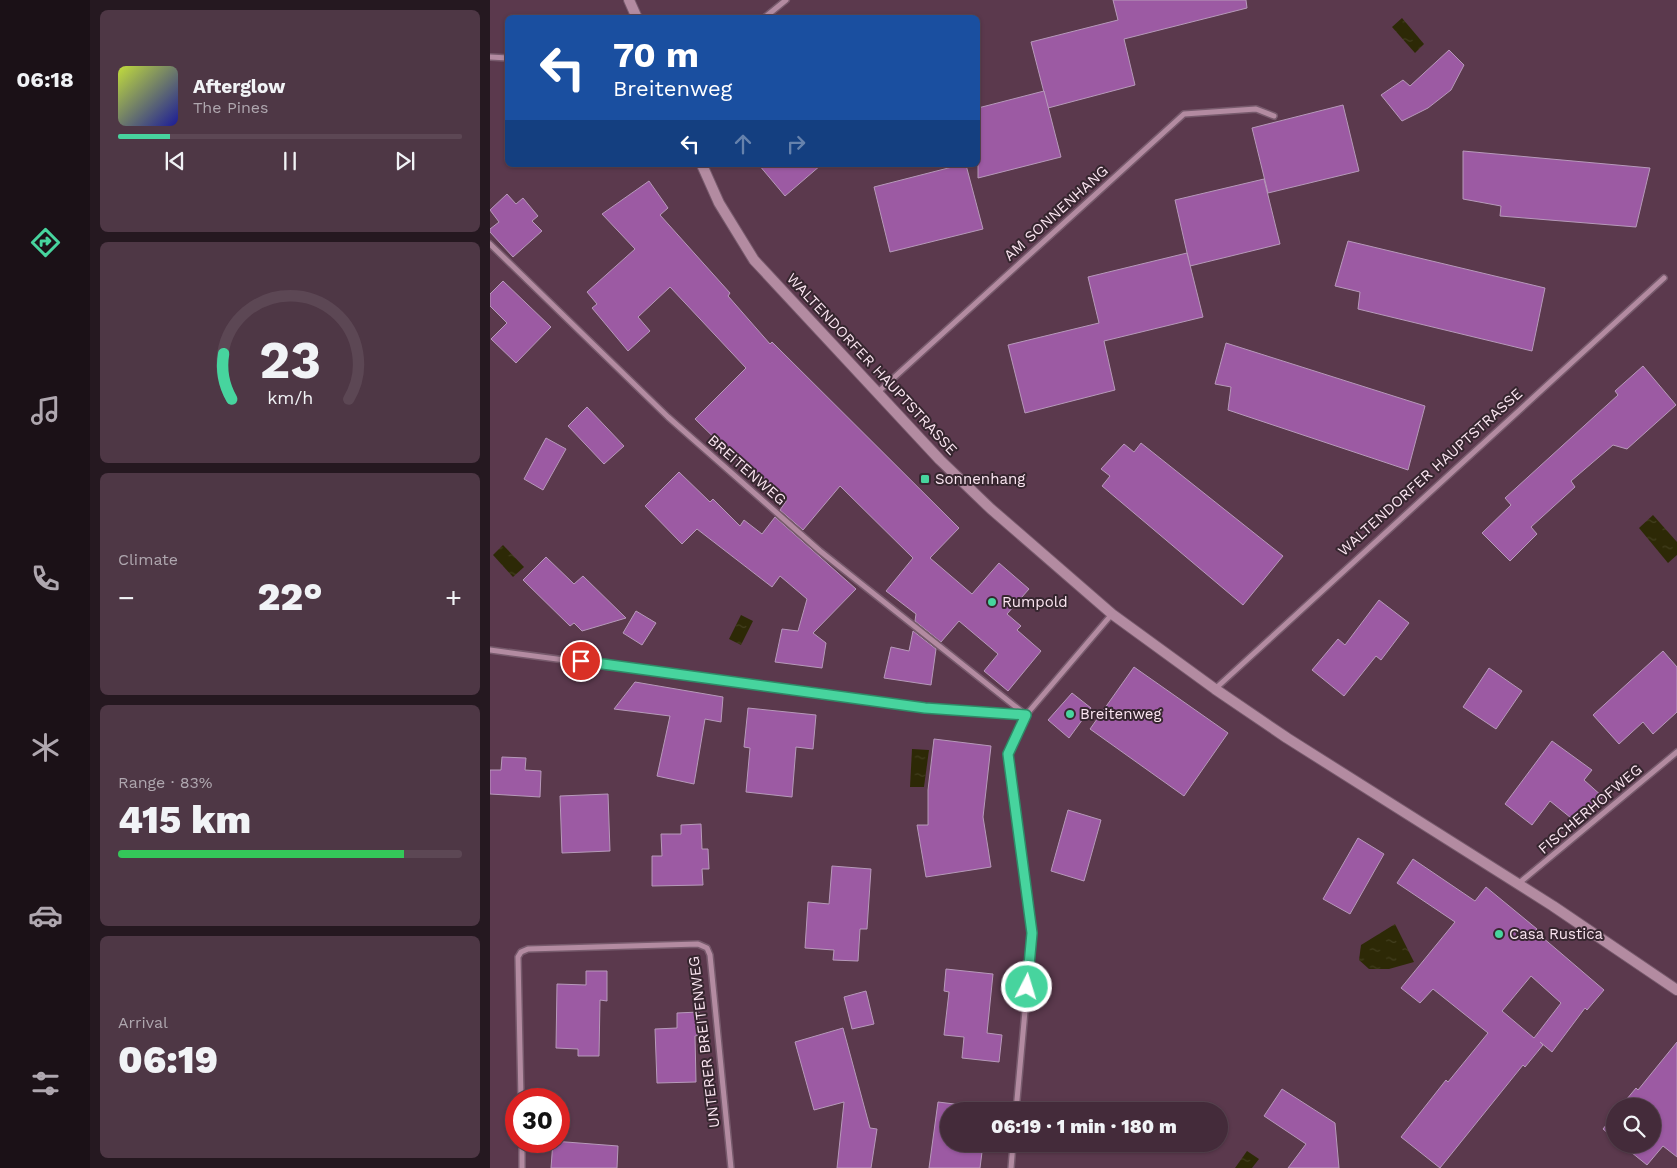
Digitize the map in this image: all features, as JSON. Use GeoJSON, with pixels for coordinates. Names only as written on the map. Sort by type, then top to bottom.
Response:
{"type":"FeatureCollection","features":[{"type":"Feature","properties":{"kind":"main road"},"geometry":{"type":"LineString","coordinates":[[629,0],[636,15]]}},
{"type":"Feature","properties":{"kind":"main road","name":"WALTENDORFER HAUPTSTRASSE"},"geometry":{"type":"LineString","coordinates":[[703,167],[719,203],[754,260],[940,460],[991,509],[1112,614],[1215,689],[1304,749],[1518,884],[1677,990]]}},
{"type":"Feature","properties":{"kind":"street"},"geometry":{"type":"LineString","coordinates":[[768,15],[786,0]]}},
{"type":"Feature","properties":{"kind":"street"},"geometry":{"type":"LineString","coordinates":[[490,56],[505,58]]}},
{"type":"Feature","properties":{"kind":"street","name":"AM SONNENHANG"},"geometry":{"type":"LineString","coordinates":[[878,393],[1184,114],[1256,109],[1274,116]]}},
{"type":"Feature","properties":{"kind":"street","name":"BREITENWEG"},"geometry":{"type":"LineString","coordinates":[[490,244],[668,417],[820,551],[1026,715]]}},
{"type":"Feature","properties":{"kind":"street","name":"WALTENDORFER HAUPTSTRASSE"},"geometry":{"type":"LineString","coordinates":[[1215,689],[1664,278]]}},
{"type":"Feature","properties":{"kind":"street"},"geometry":{"type":"LineString","coordinates":[[1017,1102],[1032,933],[1008,754],[1026,715],[1112,614]]}},
{"type":"Feature","properties":{"kind":"street"},"geometry":{"type":"LineString","coordinates":[[490,650],[925,708],[1026,715]]}},
{"type":"Feature","properties":{"kind":"street","name":"FISCHERHOFWEG"},"geometry":{"type":"LineString","coordinates":[[1518,884],[1677,752]]}},
{"type":"Feature","properties":{"kind":"street","name":"UNTERER BREITENWEG"},"geometry":{"type":"LineString","coordinates":[[521,1088],[518,957],[521,952],[528,948],[698,944],[707,948],[710,955],[731,1168]]}},
{"type":"Feature","properties":{"kind":"street"},"geometry":{"type":"LineString","coordinates":[[1011,1168],[1012,1152]]}},
{"type":"Feature","properties":{"kind":"street"},"geometry":{"type":"LineString","coordinates":[[522,1153],[522,1168]]}},
{"type":"Feature","properties":{"kind":"water"},"geometry":{"type":"Polygon","coordinates":[[[1402,18],[1424,44],[1415,53],[1392,27],[1402,18]]]}},
{"type":"Feature","properties":{"kind":"water"},"geometry":{"type":"Polygon","coordinates":[[[1653,515],[1677,542],[1677,555],[1668,563],[1639,528],[1653,515]]]}},
{"type":"Feature","properties":{"kind":"water"},"geometry":{"type":"Polygon","coordinates":[[[503,545],[524,567],[513,577],[493,555],[503,545]]]}},
{"type":"Feature","properties":{"kind":"water"},"geometry":{"type":"Polygon","coordinates":[[[741,615],[753,621],[741,645],[729,639],[741,615]]]}},
{"type":"Feature","properties":{"kind":"water"},"geometry":{"type":"Polygon","coordinates":[[[912,749],[929,750],[924,787],[910,787],[912,749]]]}},
{"type":"Feature","properties":{"kind":"water"},"geometry":{"type":"Polygon","coordinates":[[[1395,924],[1414,962],[1389,969],[1369,969],[1359,960],[1361,945],[1395,924]]]}},
{"type":"Feature","properties":{"kind":"water"},"geometry":{"type":"Polygon","coordinates":[[[1247,1151],[1259,1159],[1252,1168],[1235,1168],[1247,1151]]]}},
{"type":"Feature","properties":{"kind":"building"},"geometry":{"type":"Polygon","coordinates":[[[1113,0],[1246,0],[1247,8],[1124,39],[1135,85],[1048,108],[1031,42],[1118,20],[1113,0]]]}},
{"type":"Feature","properties":{"kind":"building"},"geometry":{"type":"Polygon","coordinates":[[[1449,50],[1464,65],[1451,90],[1428,108],[1402,121],[1381,95],[1403,80],[1410,86],[1449,50]]]}},
{"type":"Feature","properties":{"kind":"building"},"geometry":{"type":"Polygon","coordinates":[[[1044,91],[1061,157],[978,178],[978,167],[980,167],[980,107],[1044,91]]]}},
{"type":"Feature","properties":{"kind":"building"},"geometry":{"type":"Polygon","coordinates":[[[1343,105],[1359,171],[1268,193],[1252,128],[1343,105]]]}},
{"type":"Feature","properties":{"kind":"building"},"geometry":{"type":"Polygon","coordinates":[[[1463,151],[1650,168],[1636,227],[1500,216],[1501,206],[1463,199],[1463,151]]]}},
{"type":"Feature","properties":{"kind":"building"},"geometry":{"type":"Polygon","coordinates":[[[761,167],[819,167],[785,196],[761,167]]]}},
{"type":"Feature","properties":{"kind":"building"},"geometry":{"type":"Polygon","coordinates":[[[952,167],[967,167],[983,229],[890,252],[874,187],[952,167]]]}},
{"type":"Feature","properties":{"kind":"building"},"geometry":{"type":"Polygon","coordinates":[[[1264,179],[1280,244],[1190,266],[1175,200],[1264,179]]]}},
{"type":"Feature","properties":{"kind":"building"},"geometry":{"type":"Polygon","coordinates":[[[649,181],[668,208],[660,215],[730,293],[728,296],[770,344],[772,342],[959,528],[930,558],[972,594],[999,563],[1029,589],[1007,614],[1021,626],[1017,630],[1041,651],[1008,691],[984,671],[998,654],[959,621],[941,642],[915,621],[916,614],[886,591],[913,558],[840,486],[803,530],[780,510],[787,500],[734,457],[695,419],[746,368],[670,287],[638,317],[650,331],[628,351],[592,308],[597,304],[587,292],[635,249],[602,214],[649,181]]]}},
{"type":"Feature","properties":{"kind":"building"},"geometry":{"type":"Polygon","coordinates":[[[507,194],[516,204],[523,198],[538,216],[532,221],[542,231],[513,257],[490,232],[490,229],[499,222],[490,210],[507,194]]]}},
{"type":"Feature","properties":{"kind":"building"},"geometry":{"type":"Polygon","coordinates":[[[1348,241],[1545,288],[1532,351],[1358,309],[1360,292],[1335,286],[1348,241]]]}},
{"type":"Feature","properties":{"kind":"building"},"geometry":{"type":"Polygon","coordinates":[[[1187,253],[1203,317],[1104,341],[1115,390],[1025,413],[1008,345],[1099,323],[1088,277],[1187,253]]]}},
{"type":"Feature","properties":{"kind":"building"},"geometry":{"type":"Polygon","coordinates":[[[503,281],[551,327],[516,363],[491,339],[507,323],[490,306],[490,294],[503,281]]]}},
{"type":"Feature","properties":{"kind":"building"},"geometry":{"type":"Polygon","coordinates":[[[1226,343],[1425,406],[1408,470],[1228,410],[1231,387],[1215,384],[1226,343]]]}},
{"type":"Feature","properties":{"kind":"building"},"geometry":{"type":"Polygon","coordinates":[[[1643,366],[1676,405],[1627,449],[1613,445],[1571,481],[1575,487],[1531,527],[1537,534],[1510,561],[1482,533],[1511,505],[1505,498],[1618,395],[1615,391],[1643,366]]]}},
{"type":"Feature","properties":{"kind":"building"},"geometry":{"type":"Polygon","coordinates":[[[587,407],[624,446],[604,464],[568,426],[587,407]]]}},
{"type":"Feature","properties":{"kind":"building"},"geometry":{"type":"Polygon","coordinates":[[[546,438],[566,449],[543,490],[524,479],[546,438]]]}},
{"type":"Feature","properties":{"kind":"building"},"geometry":{"type":"Polygon","coordinates":[[[1141,443],[1283,556],[1243,605],[1102,486],[1110,476],[1101,469],[1124,444],[1134,452],[1141,443]]]}},
{"type":"Feature","properties":{"kind":"building"},"geometry":{"type":"Polygon","coordinates":[[[679,472],[710,502],[713,499],[740,526],[744,520],[762,534],[775,517],[856,589],[813,633],[826,643],[822,668],[775,662],[782,629],[798,631],[807,599],[780,576],[772,587],[697,529],[682,544],[645,506],[679,472]]]}},
{"type":"Feature","properties":{"kind":"building"},"geometry":{"type":"Polygon","coordinates":[[[546,557],[574,584],[583,576],[626,618],[582,631],[574,623],[570,626],[523,580],[546,557]]]}},
{"type":"Feature","properties":{"kind":"building"},"geometry":{"type":"Polygon","coordinates":[[[1379,600],[1409,623],[1381,660],[1376,656],[1344,696],[1312,670],[1338,639],[1345,645],[1379,600]]]}},
{"type":"Feature","properties":{"kind":"building"},"geometry":{"type":"Polygon","coordinates":[[[636,611],[656,623],[642,645],[623,633],[636,611]]]}},
{"type":"Feature","properties":{"kind":"building"},"geometry":{"type":"Polygon","coordinates":[[[913,631],[936,649],[931,685],[884,678],[891,647],[909,651],[913,631]]]}},
{"type":"Feature","properties":{"kind":"building"},"geometry":{"type":"Polygon","coordinates":[[[1663,651],[1677,667],[1677,712],[1653,734],[1643,722],[1619,744],[1593,715],[1663,651]]]}},
{"type":"Feature","properties":{"kind":"building"},"geometry":{"type":"Polygon","coordinates":[[[1134,667],[1228,733],[1184,796],[1090,729],[1134,667]]]}},
{"type":"Feature","properties":{"kind":"building"},"geometry":{"type":"Polygon","coordinates":[[[1489,668],[1522,691],[1496,729],[1463,707],[1489,668]]]}},
{"type":"Feature","properties":{"kind":"building"},"geometry":{"type":"Polygon","coordinates":[[[635,682],[723,697],[721,722],[705,719],[694,784],[657,776],[670,716],[614,709],[635,682]]]}},
{"type":"Feature","properties":{"kind":"building","name":"Breitenweg"},"geometry":{"type":"Polygon","coordinates":[[[1072,693],[1091,708],[1069,738],[1048,720],[1072,693]]]}},
{"type":"Feature","properties":{"kind":"building"},"geometry":{"type":"Polygon","coordinates":[[[748,708],[816,715],[813,749],[796,747],[792,797],[746,792],[750,748],[744,747],[748,708]]]}},
{"type":"Feature","properties":{"kind":"building"},"geometry":{"type":"Polygon","coordinates":[[[934,739],[991,746],[983,817],[991,867],[926,877],[917,825],[928,825],[928,790],[934,739]]]}},
{"type":"Feature","properties":{"kind":"building"},"geometry":{"type":"Polygon","coordinates":[[[1552,741],[1592,770],[1584,780],[1603,797],[1576,822],[1550,801],[1532,825],[1505,804],[1552,741]]]}},
{"type":"Feature","properties":{"kind":"building"},"geometry":{"type":"Polygon","coordinates":[[[502,757],[526,758],[525,770],[541,771],[540,797],[490,794],[490,770],[501,770],[502,757]]]}},
{"type":"Feature","properties":{"kind":"building"},"geometry":{"type":"Polygon","coordinates":[[[608,794],[610,851],[562,853],[560,796],[608,794]]]}},
{"type":"Feature","properties":{"kind":"building"},"geometry":{"type":"Polygon","coordinates":[[[1068,810],[1101,820],[1084,881],[1051,871],[1068,810]]]}},
{"type":"Feature","properties":{"kind":"building"},"geometry":{"type":"Polygon","coordinates":[[[701,824],[702,849],[708,849],[709,869],[702,869],[703,885],[652,886],[652,856],[662,856],[661,834],[681,834],[681,825],[701,824]]]}},
{"type":"Feature","properties":{"kind":"building"},"geometry":{"type":"Polygon","coordinates":[[[1358,838],[1384,854],[1350,914],[1323,899],[1358,838]]]}},
{"type":"Feature","properties":{"kind":"building"},"geometry":{"type":"Polygon","coordinates":[[[1413,859],[1475,901],[1486,887],[1537,929],[1535,931],[1604,990],[1587,1010],[1585,1008],[1552,1052],[1540,1042],[1543,1045],[1525,1067],[1523,1065],[1440,1168],[1401,1137],[1446,1080],[1448,1082],[1488,1033],[1433,989],[1420,1003],[1401,988],[1455,922],[1397,883],[1413,859]],[[1531,976],[1502,1011],[1534,1038],[1561,1003],[1531,976]]]}},
{"type":"Feature","properties":{"kind":"building"},"geometry":{"type":"Polygon","coordinates":[[[832,866],[871,869],[867,929],[860,929],[858,961],[833,960],[834,950],[805,948],[808,902],[829,904],[832,866]]]}},
{"type":"Feature","properties":{"kind":"building"},"geometry":{"type":"Polygon","coordinates":[[[946,969],[993,974],[987,1033],[1002,1035],[999,1062],[962,1058],[964,1037],[944,1035],[949,992],[944,991],[946,969]]]}},
{"type":"Feature","properties":{"kind":"building"},"geometry":{"type":"Polygon","coordinates":[[[586,971],[607,971],[607,1001],[600,1000],[599,1056],[578,1056],[578,1049],[556,1048],[557,984],[586,985],[586,971]]]}},
{"type":"Feature","properties":{"kind":"building"},"geometry":{"type":"Polygon","coordinates":[[[866,991],[874,1024],[852,1029],[844,997],[866,991]]]}},
{"type":"Feature","properties":{"kind":"building"},"geometry":{"type":"Polygon","coordinates":[[[699,1012],[699,1035],[695,1036],[696,1082],[657,1083],[655,1029],[677,1028],[677,1013],[699,1012]]]}},
{"type":"Feature","properties":{"kind":"building"},"geometry":{"type":"Polygon","coordinates":[[[843,1028],[870,1128],[877,1129],[871,1168],[837,1168],[844,1102],[814,1110],[795,1042],[843,1028]]]}},
{"type":"Feature","properties":{"kind":"building"},"geometry":{"type":"Polygon","coordinates":[[[1677,1042],[1677,1157],[1663,1146],[1661,1148],[1661,1098],[1628,1098],[1636,1088],[1638,1090],[1677,1042]]]}},
{"type":"Feature","properties":{"kind":"building"},"geometry":{"type":"Polygon","coordinates":[[[1282,1089],[1335,1123],[1339,1168],[1288,1168],[1306,1144],[1264,1116],[1282,1089]]]}},
{"type":"Feature","properties":{"kind":"building"},"geometry":{"type":"Polygon","coordinates":[[[938,1102],[940,1102],[940,1152],[982,1152],[980,1168],[929,1168],[938,1102]]]}},
{"type":"Feature","properties":{"kind":"building"},"geometry":{"type":"Polygon","coordinates":[[[570,1142],[618,1146],[617,1168],[551,1168],[552,1153],[570,1153],[570,1142]]]}},
{"type":"Feature","properties":{"kind":"building"},"geometry":{"type":"Polygon","coordinates":[[[1632,1153],[1657,1153],[1647,1165],[1632,1153]]]}},
{"type":"Feature","properties":{"kind":"place","name":"Sonnenhang"},"geometry":{"type":"Point","coordinates":[925,479]}},
{"type":"Feature","properties":{"kind":"place","name":"Rumpold"},"geometry":{"type":"Point","coordinates":[992,602]}},
{"type":"Feature","properties":{"kind":"place","name":"Breitenweg"},"geometry":{"type":"Point","coordinates":[1070,714]}},
{"type":"Feature","properties":{"kind":"place","name":"Casa Rustica"},"geometry":{"type":"Point","coordinates":[1499,934]}},
{"type":"Feature","properties":{"kind":"route"},"geometry":{"type":"LineString","coordinates":[[581,661],[925,708],[1026,715],[1008,754],[1032,933],[1027,987]]}}]}
